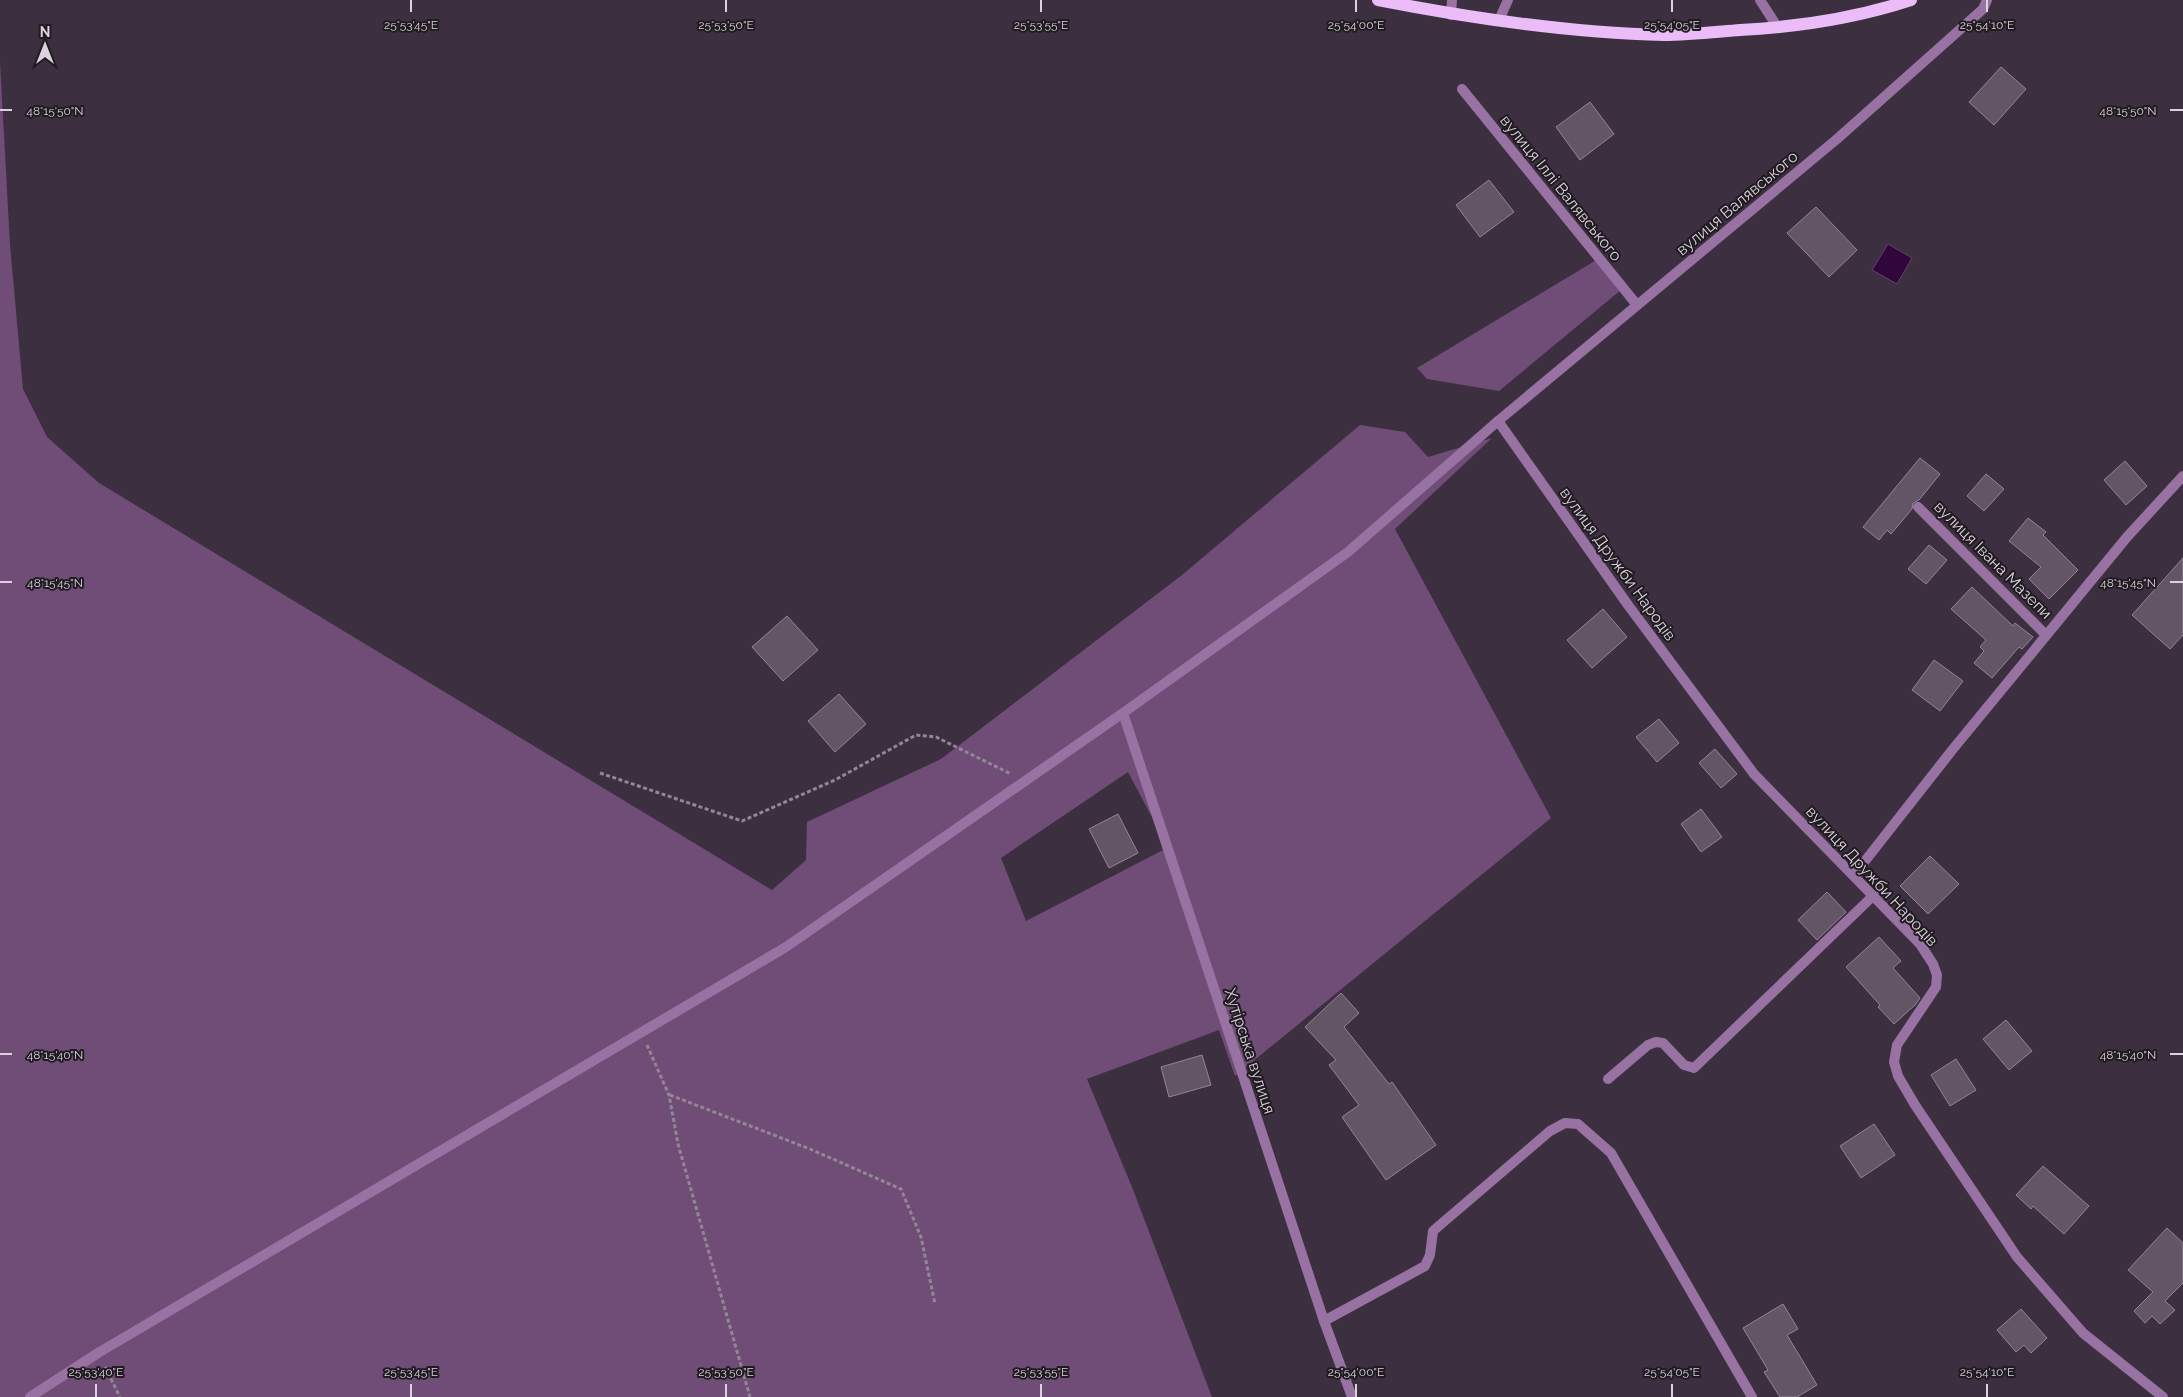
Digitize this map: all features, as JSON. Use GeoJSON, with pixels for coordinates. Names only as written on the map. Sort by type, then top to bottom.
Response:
{"type":"FeatureCollection","features":[{"type":"Feature","properties":{"kind":"main road"},"geometry":{"type":"LineString","coordinates":[[1378,0],[1451,14],[1499,20],[1594,31],[1665,35],[1778,28],[1874,12],[1911,0]]}},
{"type":"Feature","properties":{"kind":"street"},"geometry":{"type":"LineString","coordinates":[[1451,14],[1452,0]]}},
{"type":"Feature","properties":{"kind":"street"},"geometry":{"type":"LineString","coordinates":[[1499,20],[1508,0]]}},
{"type":"Feature","properties":{"kind":"street"},"geometry":{"type":"LineString","coordinates":[[1760,0],[1778,28]]}},
{"type":"Feature","properties":{"kind":"street","name":"вулиця Валявського"},"geometry":{"type":"LineString","coordinates":[[30,1397],[98,1352],[786,947],[1123,713],[1348,552],[1498,421],[1838,139],[1983,9],[1987,0]]}},
{"type":"Feature","properties":{"kind":"street","name":"вулиця Іллі Валявського"},"geometry":{"type":"LineString","coordinates":[[1462,89],[1637,305]]}},
{"type":"Feature","properties":{"kind":"street","name":"вулиця Дружби Народів"},"geometry":{"type":"LineString","coordinates":[[1498,421],[1628,605],[1754,774],[1874,895],[1920,944],[1934,964],[1937,975],[1936,987],[1897,1045],[1894,1062],[1898,1076],[1915,1105],[2016,1257],[2083,1333],[2163,1397]]}},
{"type":"Feature","properties":{"kind":"street"},"geometry":{"type":"LineString","coordinates":[[1854,875],[2046,635],[2127,537],[2183,476]]}},
{"type":"Feature","properties":{"kind":"street","name":"вулиця Івана Мазепи"},"geometry":{"type":"LineString","coordinates":[[1918,507],[2046,635]]}},
{"type":"Feature","properties":{"kind":"street","name":"Хутірська вулиця"},"geometry":{"type":"LineString","coordinates":[[1123,713],[1324,1321],[1352,1397]]}},
{"type":"Feature","properties":{"kind":"street"},"geometry":{"type":"LineString","coordinates":[[1608,1079],[1648,1045],[1656,1042],[1662,1043],[1684,1065],[1694,1068],[1874,895]]}},
{"type":"Feature","properties":{"kind":"street"},"geometry":{"type":"LineString","coordinates":[[1324,1321],[1425,1266],[1430,1255],[1430,1242],[1433,1231],[1550,1131],[1565,1124],[1578,1124],[1611,1153],[1752,1397]]}},
{"type":"Feature","properties":{"kind":"path"},"geometry":{"type":"LineString","coordinates":[[600,773],[742,821],[835,780],[916,735],[936,737],[1025,781]]}},
{"type":"Feature","properties":{"kind":"path"},"geometry":{"type":"LineString","coordinates":[[642,1033],[669,1095],[678,1144],[750,1397]]}},
{"type":"Feature","properties":{"kind":"path"},"geometry":{"type":"LineString","coordinates":[[669,1095],[810,1149],[901,1189],[921,1237],[936,1304]]}},
{"type":"Feature","properties":{"kind":"path"},"geometry":{"type":"LineString","coordinates":[[98,1352],[120,1397]]}},
{"type":"Feature","properties":{"kind":"shaded area"},"geometry":{"type":"Polygon","coordinates":[[[0,62],[10,245],[23,389],[47,437],[99,483],[772,890],[806,860],[807,822],[941,759],[1182,575],[1360,425],[1405,432],[1428,457],[1492,438],[1395,529],[1551,818],[1235,1076],[1219,1030],[1087,1079],[1132,1187],[1212,1397],[0,1397],[0,62]],[[1128,772],[1001,858],[1026,921],[1163,850],[1154,821],[1128,772]]]}},
{"type":"Feature","properties":{"kind":"shaded area"},"geometry":{"type":"Polygon","coordinates":[[[1888,244],[1912,258],[1897,284],[1872,270],[1888,244]]]}},
{"type":"Feature","properties":{"kind":"shaded area"},"geometry":{"type":"Polygon","coordinates":[[[1603,256],[1627,285],[1499,391],[1427,379],[1417,368],[1603,256]]]}},
{"type":"Feature","properties":{"kind":"building"},"geometry":{"type":"Polygon","coordinates":[[[2001,67],[2026,89],[1994,125],[1969,102],[2001,67]]]}},
{"type":"Feature","properties":{"kind":"building"},"geometry":{"type":"Polygon","coordinates":[[[1590,102],[1614,134],[1580,160],[1556,127],[1590,102]]]}},
{"type":"Feature","properties":{"kind":"building"},"geometry":{"type":"Polygon","coordinates":[[[1489,180],[1514,212],[1480,237],[1456,205],[1489,180]]]}},
{"type":"Feature","properties":{"kind":"building"},"geometry":{"type":"Polygon","coordinates":[[[1816,207],[1857,250],[1829,277],[1787,233],[1816,207]]]}},
{"type":"Feature","properties":{"kind":"building"},"geometry":{"type":"Polygon","coordinates":[[[1920,458],[1940,474],[1919,500],[1913,503],[1912,509],[1891,534],[1887,530],[1879,540],[1863,527],[1920,458]]]}},
{"type":"Feature","properties":{"kind":"building"},"geometry":{"type":"Polygon","coordinates":[[[2125,461],[2147,486],[2126,505],[2104,480],[2125,461]]]}},
{"type":"Feature","properties":{"kind":"building"},"geometry":{"type":"Polygon","coordinates":[[[1986,474],[2004,489],[1984,511],[1967,496],[1986,474]]]}},
{"type":"Feature","properties":{"kind":"building"},"geometry":{"type":"Polygon","coordinates":[[[2028,518],[2046,532],[2043,535],[2078,570],[2049,599],[2029,579],[2041,567],[2009,541],[2028,518]]]}},
{"type":"Feature","properties":{"kind":"building"},"geometry":{"type":"Polygon","coordinates":[[[1929,545],[1947,560],[1926,584],[1908,569],[1929,545]]]}},
{"type":"Feature","properties":{"kind":"building"},"geometry":{"type":"Polygon","coordinates":[[[2183,558],[2183,635],[2170,649],[2132,615],[2183,558]]]}},
{"type":"Feature","properties":{"kind":"building"},"geometry":{"type":"Polygon","coordinates":[[[1972,587],[2013,626],[2015,623],[2033,637],[2022,649],[2019,647],[1992,678],[1974,663],[1984,651],[1980,647],[1986,640],[1951,609],[1972,587]]]}},
{"type":"Feature","properties":{"kind":"building"},"geometry":{"type":"Polygon","coordinates":[[[1603,609],[1627,637],[1592,668],[1567,640],[1603,609]]]}},
{"type":"Feature","properties":{"kind":"building"},"geometry":{"type":"Polygon","coordinates":[[[787,616],[818,650],[783,681],[752,647],[787,616]]]}},
{"type":"Feature","properties":{"kind":"building"},"geometry":{"type":"Polygon","coordinates":[[[1934,660],[1963,681],[1940,711],[1912,690],[1934,660]]]}},
{"type":"Feature","properties":{"kind":"building"},"geometry":{"type":"Polygon","coordinates":[[[839,694],[866,724],[835,752],[808,721],[839,694]]]}},
{"type":"Feature","properties":{"kind":"building"},"geometry":{"type":"Polygon","coordinates":[[[1659,719],[1679,743],[1657,762],[1636,737],[1659,719]]]}},
{"type":"Feature","properties":{"kind":"building"},"geometry":{"type":"Polygon","coordinates":[[[1715,749],[1737,774],[1721,788],[1699,763],[1715,749]]]}},
{"type":"Feature","properties":{"kind":"building"},"geometry":{"type":"Polygon","coordinates":[[[1701,809],[1722,837],[1701,852],[1681,824],[1701,809]]]}},
{"type":"Feature","properties":{"kind":"building"},"geometry":{"type":"Polygon","coordinates":[[[1118,814],[1138,853],[1109,868],[1089,829],[1118,814]]]}},
{"type":"Feature","properties":{"kind":"building"},"geometry":{"type":"Polygon","coordinates":[[[1930,856],[1959,884],[1928,914],[1900,886],[1930,856]]]}},
{"type":"Feature","properties":{"kind":"building"},"geometry":{"type":"Polygon","coordinates":[[[1827,892],[1846,912],[1817,940],[1798,920],[1827,892]]]}},
{"type":"Feature","properties":{"kind":"building"},"geometry":{"type":"Polygon","coordinates":[[[1879,937],[1901,961],[1893,968],[1920,998],[1894,1024],[1878,1007],[1880,1005],[1846,967],[1879,937]]]}},
{"type":"Feature","properties":{"kind":"building"},"geometry":{"type":"Polygon","coordinates":[[[1341,993],[1359,1013],[1344,1027],[1389,1084],[1392,1082],[1436,1145],[1386,1180],[1342,1117],[1359,1105],[1329,1065],[1336,1060],[1305,1027],[1341,993]]]}},
{"type":"Feature","properties":{"kind":"building"},"geometry":{"type":"Polygon","coordinates":[[[2006,1020],[2032,1051],[2009,1070],[1983,1039],[2006,1020]]]}},
{"type":"Feature","properties":{"kind":"building"},"geometry":{"type":"Polygon","coordinates":[[[1202,1055],[1211,1085],[1169,1097],[1161,1067],[1202,1055]]]}},
{"type":"Feature","properties":{"kind":"building"},"geometry":{"type":"Polygon","coordinates":[[[1956,1059],[1976,1090],[1950,1106],[1931,1075],[1956,1059]]]}},
{"type":"Feature","properties":{"kind":"building"},"geometry":{"type":"Polygon","coordinates":[[[1874,1124],[1895,1155],[1861,1178],[1840,1146],[1874,1124]]]}},
{"type":"Feature","properties":{"kind":"building"},"geometry":{"type":"Polygon","coordinates":[[[2043,1166],[2089,1206],[2064,1234],[2033,1206],[2031,1209],[2016,1195],[2043,1166]]]}},
{"type":"Feature","properties":{"kind":"building"},"geometry":{"type":"Polygon","coordinates":[[[2167,1228],[2183,1243],[2183,1283],[2165,1301],[2175,1310],[2160,1324],[2152,1316],[2145,1323],[2134,1311],[2153,1292],[2128,1270],[2167,1228]]]}},
{"type":"Feature","properties":{"kind":"building"},"geometry":{"type":"Polygon","coordinates":[[[1783,1304],[1798,1329],[1787,1335],[1817,1385],[1797,1397],[1780,1397],[1764,1372],[1768,1370],[1743,1328],[1783,1304]]]}},
{"type":"Feature","properties":{"kind":"building"},"geometry":{"type":"Polygon","coordinates":[[[2021,1309],[2047,1338],[2031,1353],[2024,1345],[2016,1352],[1997,1330],[2021,1309]]]}}]}
